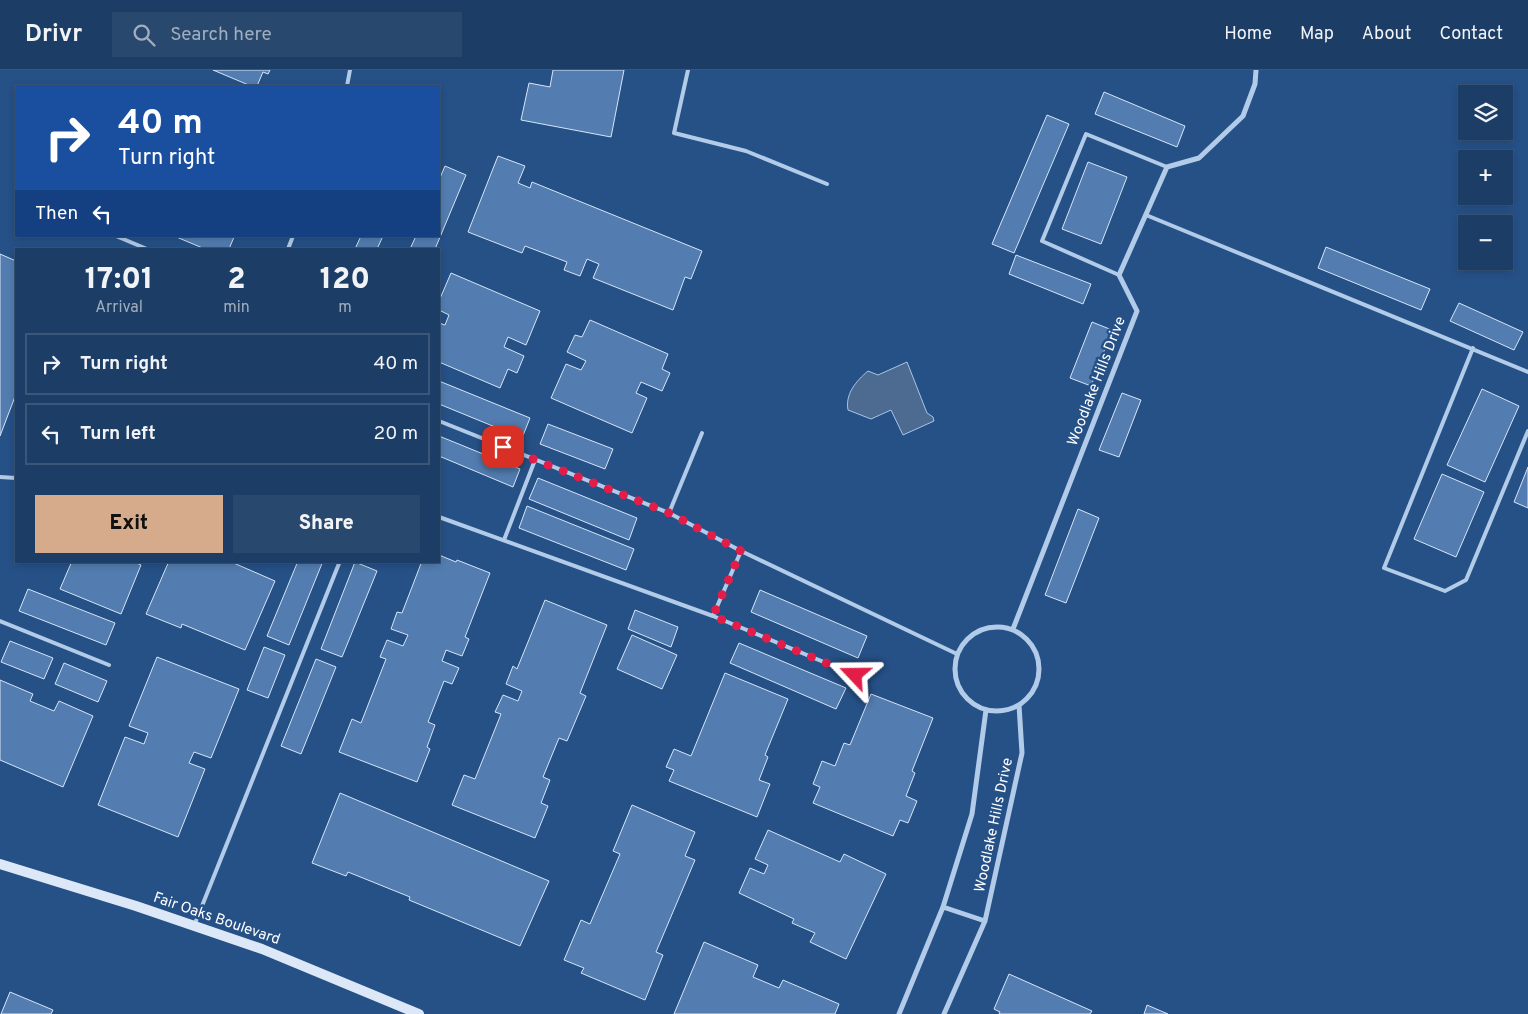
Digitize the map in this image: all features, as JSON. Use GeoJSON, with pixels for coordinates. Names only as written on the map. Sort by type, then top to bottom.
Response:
{"type":"FeatureCollection","features":[{"type":"Feature","properties":{"kind":"main road","name":"Fair Oaks Boulevard"},"geometry":{"type":"LineString","coordinates":[[0,864],[262,949],[419,1014]]}},
{"type":"Feature","properties":{"kind":"street"},"geometry":{"type":"LineString","coordinates":[[1119,275],[1167,167],[1199,158],[1243,116],[1256,84],[1256,70]]}},
{"type":"Feature","properties":{"kind":"street","name":"Woodlake Hills Drive"},"geometry":{"type":"LineString","coordinates":[[1013,629],[1137,311],[1119,275]]}},
{"type":"Feature","properties":{"kind":"street"},"geometry":{"type":"LineString","coordinates":[[1000,626],[1013,629],[1024,636],[1033,646],[1038,658],[1039,672],[1036,685],[1029,696],[1019,705],[997,711],[986,710],[973,704],[963,694],[957,682],[955,668],[957,654],[964,642],[974,633],[986,628],[1000,626]]}},
{"type":"Feature","properties":{"kind":"street","name":"Woodlake Hills Drive"},"geometry":{"type":"LineString","coordinates":[[944,1014],[985,921],[1022,753],[1019,705]]}},
{"type":"Feature","properties":{"kind":"street","name":"Woodlake Hills Drive"},"geometry":{"type":"LineString","coordinates":[[899,1014],[943,908],[972,814],[986,710]]}},
{"type":"Feature","properties":{"kind":"street"},"geometry":{"type":"LineString","coordinates":[[943,908],[985,921]]}},
{"type":"Feature","properties":{"kind":"lane"},"geometry":{"type":"LineString","coordinates":[[346,85],[350,70]]}},
{"type":"Feature","properties":{"kind":"lane"},"geometry":{"type":"LineString","coordinates":[[688,70],[674,133],[746,151],[827,184]]}},
{"type":"Feature","properties":{"kind":"lane"},"geometry":{"type":"LineString","coordinates":[[1119,275],[1042,241],[1086,134],[1167,167]]}},
{"type":"Feature","properties":{"kind":"lane"},"geometry":{"type":"LineString","coordinates":[[1146,215],[1528,372]]}},
{"type":"Feature","properties":{"kind":"lane"},"geometry":{"type":"LineString","coordinates":[[118,237],[145,248]]}},
{"type":"Feature","properties":{"kind":"lane"},"geometry":{"type":"LineString","coordinates":[[1473,348],[1384,568],[1445,590],[1466,580],[1528,431]]}},
{"type":"Feature","properties":{"kind":"lane"},"geometry":{"type":"LineString","coordinates":[[440,421],[669,513],[741,551],[957,654]]}},
{"type":"Feature","properties":{"kind":"lane"},"geometry":{"type":"LineString","coordinates":[[669,513],[702,433]]}},
{"type":"Feature","properties":{"kind":"lane"},"geometry":{"type":"LineString","coordinates":[[504,540],[534,460]]}},
{"type":"Feature","properties":{"kind":"lane"},"geometry":{"type":"LineString","coordinates":[[0,477],[15,478]]}},
{"type":"Feature","properties":{"kind":"lane"},"geometry":{"type":"LineString","coordinates":[[440,517],[713,616],[855,675]]}},
{"type":"Feature","properties":{"kind":"lane"},"geometry":{"type":"LineString","coordinates":[[713,616],[741,551]]}},
{"type":"Feature","properties":{"kind":"lane"},"geometry":{"type":"LineString","coordinates":[[194,926],[339,563]]}},
{"type":"Feature","properties":{"kind":"lane"},"geometry":{"type":"LineString","coordinates":[[0,621],[109,665]]}},
{"type":"Feature","properties":{"kind":"water"},"geometry":{"type":"Polygon","coordinates":[[[907,362],[927,413],[933,417],[934,421],[903,435],[891,410],[871,419],[848,410],[848,399],[852,388],[868,371],[878,375],[907,362]]]}},
{"type":"Feature","properties":{"kind":"building"},"geometry":{"type":"Polygon","coordinates":[[[213,70],[270,70],[268,74],[263,72],[257,85],[249,85],[213,70]]]}},
{"type":"Feature","properties":{"kind":"building"},"geometry":{"type":"Polygon","coordinates":[[[553,70],[624,70],[611,137],[521,120],[529,83],[550,87],[553,70]]]}},
{"type":"Feature","properties":{"kind":"building"},"geometry":{"type":"Polygon","coordinates":[[[1104,92],[1185,126],[1177,147],[1095,114],[1104,92]]]}},
{"type":"Feature","properties":{"kind":"building"},"geometry":{"type":"Polygon","coordinates":[[[1047,115],[1069,124],[1014,253],[992,244],[1047,115]]]}},
{"type":"Feature","properties":{"kind":"building"},"geometry":{"type":"Polygon","coordinates":[[[498,156],[525,166],[518,183],[530,188],[532,182],[702,251],[691,279],[685,277],[673,310],[593,278],[599,264],[587,259],[580,276],[564,270],[567,262],[525,246],[522,253],[468,232],[498,156]]]}},
{"type":"Feature","properties":{"kind":"building"},"geometry":{"type":"Polygon","coordinates":[[[1088,162],[1127,177],[1101,244],[1062,229],[1088,162]]]}},
{"type":"Feature","properties":{"kind":"building"},"geometry":{"type":"Polygon","coordinates":[[[445,166],[466,175],[435,248],[410,248],[416,237],[440,237],[440,178],[445,166]]]}},
{"type":"Feature","properties":{"kind":"building"},"geometry":{"type":"Polygon","coordinates":[[[176,237],[234,237],[229,248],[203,248],[176,237]]]}},
{"type":"Feature","properties":{"kind":"building"},"geometry":{"type":"Polygon","coordinates":[[[361,237],[383,237],[377,248],[355,248],[361,237]]]}},
{"type":"Feature","properties":{"kind":"building"},"geometry":{"type":"Polygon","coordinates":[[[1326,247],[1430,289],[1421,310],[1318,268],[1326,247]]]}},
{"type":"Feature","properties":{"kind":"building"},"geometry":{"type":"Polygon","coordinates":[[[0,254],[15,261],[15,397],[0,436],[0,254]]]}},
{"type":"Feature","properties":{"kind":"building"},"geometry":{"type":"Polygon","coordinates":[[[1016,255],[1091,284],[1083,304],[1009,274],[1016,255]]]}},
{"type":"Feature","properties":{"kind":"building"},"geometry":{"type":"Polygon","coordinates":[[[451,273],[540,311],[526,345],[508,337],[504,347],[524,356],[517,373],[508,369],[500,388],[440,362],[440,323],[445,325],[449,315],[440,310],[440,299],[451,273]]]}},
{"type":"Feature","properties":{"kind":"building"},"geometry":{"type":"Polygon","coordinates":[[[1459,303],[1523,332],[1514,350],[1450,321],[1459,303]]]}},
{"type":"Feature","properties":{"kind":"building"},"geometry":{"type":"Polygon","coordinates":[[[590,320],[668,354],[662,369],[670,373],[662,391],[641,382],[636,393],[647,398],[632,433],[551,398],[566,364],[581,370],[586,361],[567,352],[575,335],[582,337],[590,320]]]}},
{"type":"Feature","properties":{"kind":"building"},"geometry":{"type":"Polygon","coordinates":[[[1092,322],[1112,330],[1091,386],[1070,378],[1092,322]]]}},
{"type":"Feature","properties":{"kind":"building"},"geometry":{"type":"Polygon","coordinates":[[[440,381],[530,418],[522,438],[440,404],[440,381]]]}},
{"type":"Feature","properties":{"kind":"building"},"geometry":{"type":"Polygon","coordinates":[[[1482,389],[1519,406],[1485,482],[1447,465],[1482,389]]]}},
{"type":"Feature","properties":{"kind":"building"},"geometry":{"type":"Polygon","coordinates":[[[1122,393],[1141,400],[1119,457],[1099,450],[1122,393]]]}},
{"type":"Feature","properties":{"kind":"building"},"geometry":{"type":"Polygon","coordinates":[[[548,424],[613,449],[605,469],[540,444],[548,424]]]}},
{"type":"Feature","properties":{"kind":"building"},"geometry":{"type":"Polygon","coordinates":[[[440,436],[520,469],[513,487],[440,456],[440,436]]]}},
{"type":"Feature","properties":{"kind":"building"},"geometry":{"type":"Polygon","coordinates":[[[1528,467],[1528,508],[1514,502],[1528,467]]]}},
{"type":"Feature","properties":{"kind":"building"},"geometry":{"type":"Polygon","coordinates":[[[1442,474],[1484,492],[1456,557],[1414,539],[1442,474]]]}},
{"type":"Feature","properties":{"kind":"building"},"geometry":{"type":"Polygon","coordinates":[[[538,478],[637,518],[629,540],[529,499],[538,478]]]}},
{"type":"Feature","properties":{"kind":"building"},"geometry":{"type":"Polygon","coordinates":[[[527,506],[634,549],[626,570],[519,528],[527,506]]]}},
{"type":"Feature","properties":{"kind":"building"},"geometry":{"type":"Polygon","coordinates":[[[1078,509],[1099,518],[1066,603],[1045,595],[1078,509]]]}},
{"type":"Feature","properties":{"kind":"building"},"geometry":{"type":"Polygon","coordinates":[[[440,555],[490,573],[465,637],[469,639],[462,656],[446,650],[442,661],[459,668],[452,684],[444,681],[428,722],[435,725],[427,747],[430,749],[417,782],[339,752],[352,719],[361,723],[386,659],[380,657],[387,640],[403,646],[408,635],[391,629],[397,612],[402,613],[421,563],[440,563],[440,555]]]}},
{"type":"Feature","properties":{"kind":"building"},"geometry":{"type":"Polygon","coordinates":[[[71,563],[136,563],[141,565],[121,614],[60,589],[71,563]]]}},
{"type":"Feature","properties":{"kind":"building"},"geometry":{"type":"Polygon","coordinates":[[[168,563],[234,563],[275,581],[245,650],[182,624],[181,628],[146,614],[168,563]]]}},
{"type":"Feature","properties":{"kind":"building"},"geometry":{"type":"Polygon","coordinates":[[[297,563],[322,563],[289,645],[267,636],[297,563]]]}},
{"type":"Feature","properties":{"kind":"building"},"geometry":{"type":"Polygon","coordinates":[[[355,563],[377,571],[342,657],[321,649],[355,563]]]}},
{"type":"Feature","properties":{"kind":"building"},"geometry":{"type":"Polygon","coordinates":[[[28,589],[115,623],[106,645],[19,611],[28,589]]]}},
{"type":"Feature","properties":{"kind":"building"},"geometry":{"type":"Polygon","coordinates":[[[760,590],[867,636],[858,658],[751,612],[760,590]]]}},
{"type":"Feature","properties":{"kind":"building"},"geometry":{"type":"Polygon","coordinates":[[[545,600],[607,625],[580,693],[586,696],[567,741],[559,738],[543,777],[550,780],[541,803],[548,806],[535,838],[452,805],[464,775],[475,779],[501,714],[495,712],[503,695],[518,701],[522,691],[506,684],[513,666],[517,669],[545,600]]]}},
{"type":"Feature","properties":{"kind":"building"},"geometry":{"type":"Polygon","coordinates":[[[635,610],[678,627],[671,647],[628,629],[635,610]]]}},
{"type":"Feature","properties":{"kind":"building"},"geometry":{"type":"Polygon","coordinates":[[[632,635],[677,655],[662,689],[617,669],[632,635]]]}},
{"type":"Feature","properties":{"kind":"building"},"geometry":{"type":"Polygon","coordinates":[[[10,641],[53,658],[44,679],[1,662],[10,641]]]}},
{"type":"Feature","properties":{"kind":"building"},"geometry":{"type":"Polygon","coordinates":[[[739,643],[846,688],[836,709],[730,663],[739,643]]]}},
{"type":"Feature","properties":{"kind":"building"},"geometry":{"type":"Polygon","coordinates":[[[264,647],[285,655],[268,698],[247,690],[264,647]]]}},
{"type":"Feature","properties":{"kind":"building"},"geometry":{"type":"Polygon","coordinates":[[[157,657],[239,689],[211,758],[194,752],[189,763],[205,769],[178,837],[98,805],[125,737],[144,744],[148,733],[129,726],[157,657]]]}},
{"type":"Feature","properties":{"kind":"building"},"geometry":{"type":"Polygon","coordinates":[[[316,659],[336,667],[301,754],[281,746],[316,659]]]}},
{"type":"Feature","properties":{"kind":"building"},"geometry":{"type":"Polygon","coordinates":[[[64,663],[107,681],[98,702],[55,684],[64,663]]]}},
{"type":"Feature","properties":{"kind":"building"},"geometry":{"type":"Polygon","coordinates":[[[725,673],[788,699],[765,755],[768,757],[759,780],[770,784],[757,817],[669,781],[674,770],[666,767],[674,749],[691,756],[725,673]]]}},
{"type":"Feature","properties":{"kind":"building"},"geometry":{"type":"Polygon","coordinates":[[[0,680],[33,694],[30,701],[54,711],[59,701],[93,716],[63,787],[0,760],[0,680]]]}},
{"type":"Feature","properties":{"kind":"building"},"geometry":{"type":"Polygon","coordinates":[[[871,694],[933,718],[912,771],[915,773],[906,796],[917,801],[908,823],[900,820],[893,836],[813,803],[820,787],[813,784],[822,761],[835,766],[844,743],[850,745],[871,694]]]}},
{"type":"Feature","properties":{"kind":"building"},"geometry":{"type":"Polygon","coordinates":[[[340,793],[549,881],[520,946],[409,900],[410,897],[348,872],[346,876],[312,863],[340,793]]]}},
{"type":"Feature","properties":{"kind":"building"},"geometry":{"type":"Polygon","coordinates":[[[632,805],[695,832],[685,856],[695,860],[656,952],[663,955],[645,1000],[581,973],[584,968],[564,960],[581,920],[590,924],[620,854],[613,851],[632,805]]]}},
{"type":"Feature","properties":{"kind":"building"},"geometry":{"type":"Polygon","coordinates":[[[768,830],[840,862],[844,854],[886,874],[846,959],[810,942],[815,933],[792,923],[794,919],[739,893],[750,868],[764,874],[768,865],[755,859],[768,830]]]}},
{"type":"Feature","properties":{"kind":"building"},"geometry":{"type":"Polygon","coordinates":[[[704,942],[758,965],[753,977],[779,988],[783,980],[839,1004],[835,1014],[674,1014],[704,942]]]}},
{"type":"Feature","properties":{"kind":"building"},"geometry":{"type":"Polygon","coordinates":[[[1009,974],[1092,1011],[1090,1014],[999,1014],[1000,1012],[994,1009],[1009,974]]]}},
{"type":"Feature","properties":{"kind":"building"},"geometry":{"type":"Polygon","coordinates":[[[10,992],[53,1010],[51,1014],[1,1014],[10,992]]]}},
{"type":"Feature","properties":{"kind":"building"},"geometry":{"type":"Polygon","coordinates":[[[1147,1005],[1168,1014],[1144,1014],[1147,1005]]]}},
{"type":"Feature","properties":{"kind":"route"},"geometry":{"type":"LineString","coordinates":[[503,447],[669,513],[741,551],[713,616],[855,675]]}}]}
